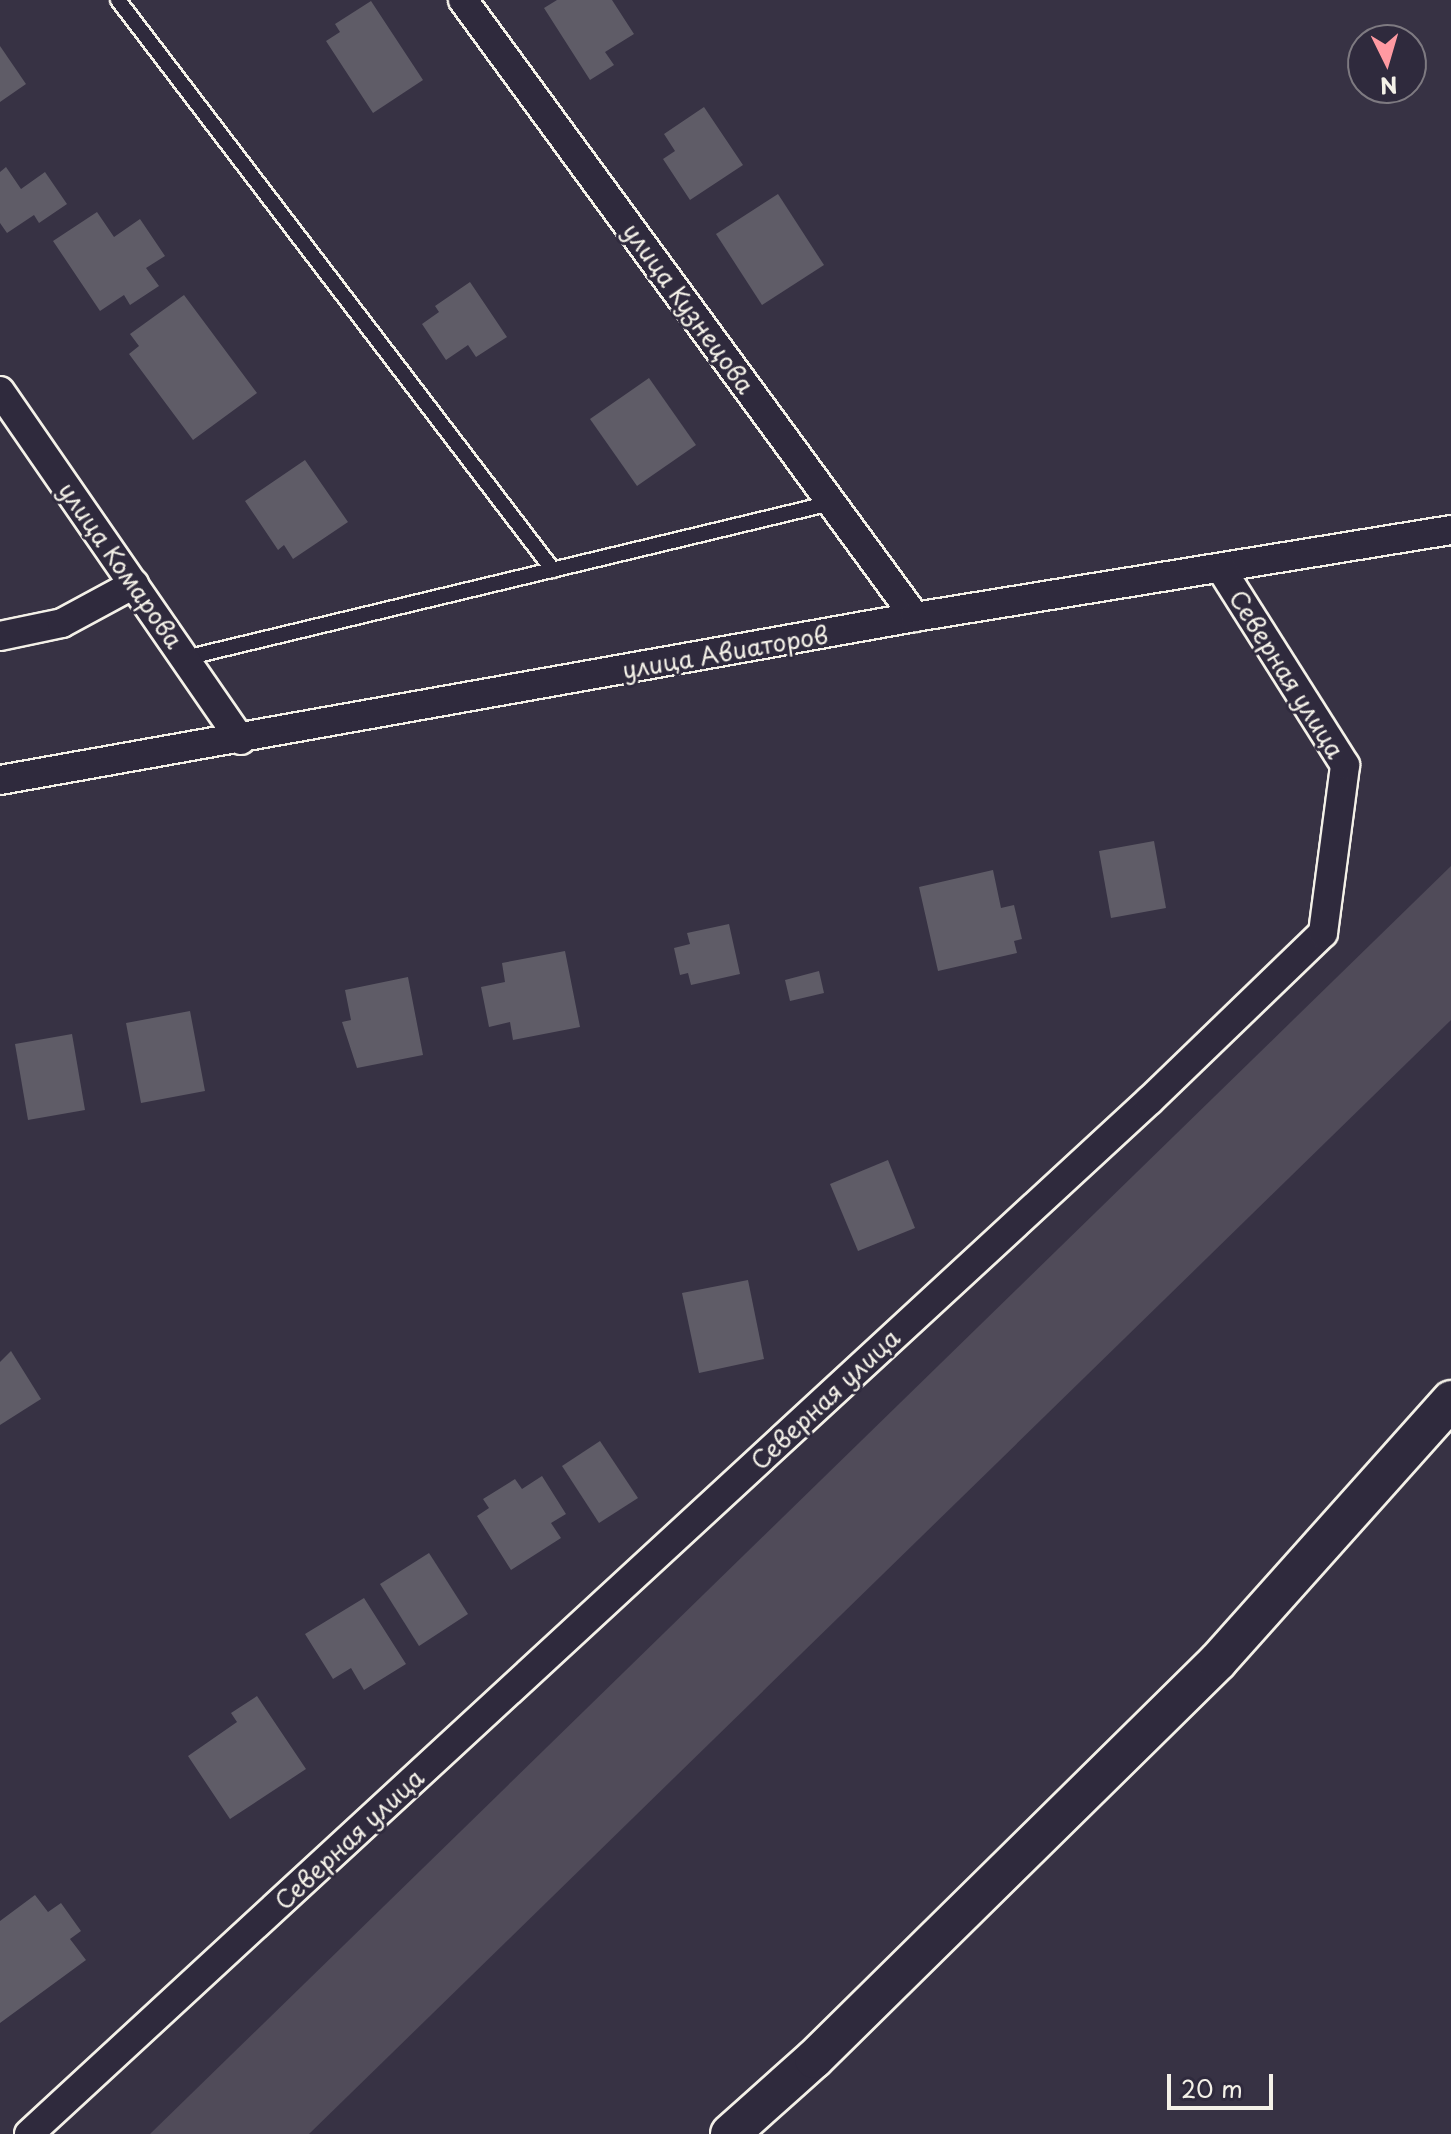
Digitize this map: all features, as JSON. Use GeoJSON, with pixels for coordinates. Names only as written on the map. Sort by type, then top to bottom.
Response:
{"type":"FeatureCollection","features":[{"type":"Feature","properties":{"kind":"main road"},"geometry":{"type":"LineString","coordinates":[[730,2134],[814,2059],[1218,1661],[1451,1400]]}},
{"type":"Feature","properties":{"kind":"street","name":"улица Кузнецова"},"geometry":{"type":"LineString","coordinates":[[463,0],[915,617]]}},
{"type":"Feature","properties":{"kind":"street","name":"улица Комарова"},"geometry":{"type":"LineString","coordinates":[[0,391],[241,740]]}},
{"type":"Feature","properties":{"kind":"street","name":"улица Авиаторов"},"geometry":{"type":"LineString","coordinates":[[0,780],[241,740],[915,617],[1451,530]]}},
{"type":"Feature","properties":{"kind":"street","name":"Северная улица"},"geometry":{"type":"LineString","coordinates":[[29,2134],[1139,1111],[1323,933],[1345,765],[1221,569]]}},
{"type":"Feature","properties":{"kind":"street"},"geometry":{"type":"LineString","coordinates":[[0,636],[62,623],[134,584]]}},
{"type":"Feature","properties":{"kind":"lane"},"geometry":{"type":"LineString","coordinates":[[118,0],[553,570]]}},
{"type":"Feature","properties":{"kind":"lane"},"geometry":{"type":"LineString","coordinates":[[185,658],[831,503]]}},
{"type":"Feature","properties":{"kind":"shaded area"},"geometry":{"type":"Polygon","coordinates":[[[1451,866],[1451,1020],[309,2134],[150,2134],[1451,866]]]}},
{"type":"Feature","properties":{"kind":"building"},"geometry":{"type":"Polygon","coordinates":[[[557,0],[612,0],[634,34],[605,52],[614,65],[590,80],[544,8],[557,0]]]}},
{"type":"Feature","properties":{"kind":"building"},"geometry":{"type":"Polygon","coordinates":[[[371,1],[423,80],[373,113],[326,41],[340,32],[335,24],[371,1]]]}},
{"type":"Feature","properties":{"kind":"building"},"geometry":{"type":"Polygon","coordinates":[[[0,46],[26,84],[0,102],[0,46]]]}},
{"type":"Feature","properties":{"kind":"building"},"geometry":{"type":"Polygon","coordinates":[[[704,107],[743,165],[690,200],[663,159],[675,151],[664,134],[704,107]]]}},
{"type":"Feature","properties":{"kind":"building"},"geometry":{"type":"Polygon","coordinates":[[[6,167],[21,189],[45,172],[67,204],[39,223],[34,215],[7,233],[0,223],[0,172],[6,167]]]}},
{"type":"Feature","properties":{"kind":"building"},"geometry":{"type":"Polygon","coordinates":[[[778,194],[824,265],[762,305],[716,234],[778,194]]]}},
{"type":"Feature","properties":{"kind":"building"},"geometry":{"type":"Polygon","coordinates":[[[97,212],[114,237],[140,219],[165,256],[146,268],[159,286],[130,305],[124,295],[100,311],[53,241],[97,212]]]}},
{"type":"Feature","properties":{"kind":"building"},"geometry":{"type":"Polygon","coordinates":[[[470,282],[507,337],[476,357],[468,345],[446,360],[422,324],[439,312],[435,306],[470,282]]]}},
{"type":"Feature","properties":{"kind":"building"},"geometry":{"type":"Polygon","coordinates":[[[184,295],[257,393],[193,440],[129,354],[139,346],[130,334],[184,295]]]}},
{"type":"Feature","properties":{"kind":"building"},"geometry":{"type":"Polygon","coordinates":[[[649,378],[696,445],[637,486],[590,419],[649,378]]]}},
{"type":"Feature","properties":{"kind":"building"},"geometry":{"type":"Polygon","coordinates":[[[305,460],[348,522],[293,559],[284,545],[278,550],[245,501],[305,460]]]}},
{"type":"Feature","properties":{"kind":"building"},"geometry":{"type":"Polygon","coordinates":[[[1154,841],[1166,908],[1111,918],[1099,851],[1154,841]]]}},
{"type":"Feature","properties":{"kind":"building"},"geometry":{"type":"Polygon","coordinates":[[[993,870],[1001,908],[1014,905],[1022,939],[1014,941],[1017,953],[938,971],[919,887],[993,870]]]}},
{"type":"Feature","properties":{"kind":"building"},"geometry":{"type":"Polygon","coordinates":[[[729,924],[740,974],[691,985],[688,973],[680,975],[674,948],[690,944],[687,933],[729,924]]]}},
{"type":"Feature","properties":{"kind":"building"},"geometry":{"type":"Polygon","coordinates":[[[565,951],[580,1027],[513,1040],[510,1022],[489,1027],[481,987],[505,982],[502,963],[565,951]]]}},
{"type":"Feature","properties":{"kind":"building"},"geometry":{"type":"Polygon","coordinates":[[[819,971],[824,993],[790,1001],[785,980],[819,971]]]}},
{"type":"Feature","properties":{"kind":"building"},"geometry":{"type":"Polygon","coordinates":[[[408,977],[423,1055],[357,1068],[342,1022],[351,1020],[345,990],[408,977]]]}},
{"type":"Feature","properties":{"kind":"building"},"geometry":{"type":"Polygon","coordinates":[[[190,1011],[205,1091],[141,1103],[126,1023],[190,1011]]]}},
{"type":"Feature","properties":{"kind":"building"},"geometry":{"type":"Polygon","coordinates":[[[72,1034],[85,1110],[28,1120],[15,1044],[72,1034]]]}},
{"type":"Feature","properties":{"kind":"building"},"geometry":{"type":"Polygon","coordinates":[[[888,1160],[915,1228],[858,1251],[830,1184],[888,1160]]]}},
{"type":"Feature","properties":{"kind":"building"},"geometry":{"type":"Polygon","coordinates":[[[748,1280],[764,1359],[699,1373],[682,1293],[748,1280]]]}},
{"type":"Feature","properties":{"kind":"building"},"geometry":{"type":"Polygon","coordinates":[[[11,1351],[41,1399],[0,1425],[0,1362],[11,1351]]]}},
{"type":"Feature","properties":{"kind":"building"},"geometry":{"type":"Polygon","coordinates":[[[600,1441],[638,1498],[599,1523],[562,1466],[600,1441]]]}},
{"type":"Feature","properties":{"kind":"building"},"geometry":{"type":"Polygon","coordinates":[[[542,1476],[566,1514],[551,1523],[561,1538],[511,1570],[477,1516],[489,1508],[483,1499],[515,1479],[522,1489],[542,1476]]]}},
{"type":"Feature","properties":{"kind":"building"},"geometry":{"type":"Polygon","coordinates":[[[429,1553],[468,1614],[419,1646],[380,1584],[429,1553]]]}},
{"type":"Feature","properties":{"kind":"building"},"geometry":{"type":"Polygon","coordinates":[[[364,1598],[406,1664],[364,1690],[351,1668],[333,1679],[305,1634],[364,1598]]]}},
{"type":"Feature","properties":{"kind":"building"},"geometry":{"type":"Polygon","coordinates":[[[257,1696],[306,1769],[230,1819],[188,1756],[237,1722],[231,1713],[257,1696]]]}},
{"type":"Feature","properties":{"kind":"building"},"geometry":{"type":"Polygon","coordinates":[[[35,1895],[48,1912],[61,1903],[81,1931],[70,1939],[86,1960],[0,2023],[0,1921],[35,1895]]]}}]}
